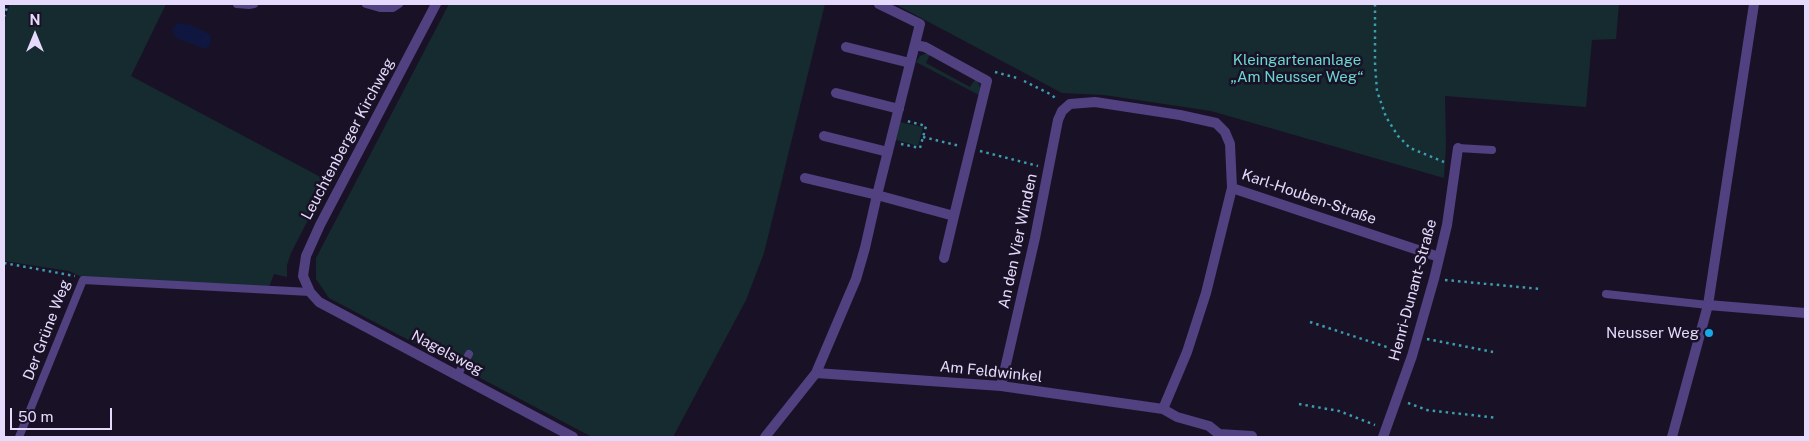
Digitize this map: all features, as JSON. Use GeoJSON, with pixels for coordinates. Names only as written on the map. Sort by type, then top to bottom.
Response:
{"type":"FeatureCollection","features":[{"type":"Feature","properties":{"kind":"street","name":"Leuchtenberger Kirchweg"},"geometry":{"type":"LineString","coordinates":[[310,292],[303,276],[306,256],[320,225],[436,4]]}},
{"type":"Feature","properties":{"kind":"street"},"geometry":{"type":"LineString","coordinates":[[765,437],[816,372],[856,279],[865,248],[920,24],[879,4]]}},
{"type":"Feature","properties":{"kind":"street"},"geometry":{"type":"LineString","coordinates":[[1672,437],[1708,305],[1754,4]]}},
{"type":"Feature","properties":{"kind":"street"},"geometry":{"type":"LineString","coordinates":[[915,45],[925,47],[987,81],[944,258]]}},
{"type":"Feature","properties":{"kind":"street"},"geometry":{"type":"LineString","coordinates":[[846,47],[910,63]]}},
{"type":"Feature","properties":{"kind":"street"},"geometry":{"type":"LineString","coordinates":[[836,93],[898,114]]}},
{"type":"Feature","properties":{"kind":"street","name":"Karl-Houben-Straße"},"geometry":{"type":"LineString","coordinates":[[1067,106],[1095,102],[1180,115],[1216,123],[1225,132],[1230,144],[1232,188],[1439,257]]}},
{"type":"Feature","properties":{"kind":"street","name":"An den Vier Winden"},"geometry":{"type":"LineString","coordinates":[[1001,386],[1035,238],[1058,120],[1062,111],[1067,106]]}},
{"type":"Feature","properties":{"kind":"street"},"geometry":{"type":"LineString","coordinates":[[824,136],[888,152]]}},
{"type":"Feature","properties":{"kind":"street","name":"Henri-Dunant-Straße"},"geometry":{"type":"LineString","coordinates":[[1384,433],[1418,338],[1434,279],[1447,225],[1458,148]]}},
{"type":"Feature","properties":{"kind":"street"},"geometry":{"type":"LineString","coordinates":[[805,178],[954,216]]}},
{"type":"Feature","properties":{"kind":"street"},"geometry":{"type":"LineString","coordinates":[[1163,409],[1187,352],[1206,293],[1232,188]]}},
{"type":"Feature","properties":{"kind":"street","name":"Nagelsweg"},"geometry":{"type":"LineString","coordinates":[[310,292],[319,302],[573,437]]}},
{"type":"Feature","properties":{"kind":"street"},"geometry":{"type":"LineString","coordinates":[[1708,305],[1805,313]]}},
{"type":"Feature","properties":{"kind":"street","name":"Am Feldwinkel"},"geometry":{"type":"LineString","coordinates":[[816,372],[1001,386],[1163,409],[1178,417],[1209,426],[1219,434],[1252,436]]}},
{"type":"Feature","properties":{"kind":"lane"},"geometry":{"type":"LineString","coordinates":[[237,4],[254,4]]}},
{"type":"Feature","properties":{"kind":"lane"},"geometry":{"type":"LineString","coordinates":[[366,4],[380,8],[392,8],[399,4]]}},
{"type":"Feature","properties":{"kind":"lane"},"geometry":{"type":"LineString","coordinates":[[1458,148],[1492,150]]}},
{"type":"Feature","properties":{"kind":"lane"},"geometry":{"type":"LineString","coordinates":[[83,280],[310,292]]}},
{"type":"Feature","properties":{"kind":"lane","name":"Der Grüne Weg"},"geometry":{"type":"LineString","coordinates":[[19,437],[83,280]]}},
{"type":"Feature","properties":{"kind":"lane"},"geometry":{"type":"LineString","coordinates":[[1606,294],[1708,305]]}},
{"type":"Feature","properties":{"kind":"lane"},"geometry":{"type":"LineString","coordinates":[[457,376],[469,354]]}},
{"type":"Feature","properties":{"kind":"path"},"geometry":{"type":"LineString","coordinates":[[4,17],[8,4]]}},
{"type":"Feature","properties":{"kind":"path"},"geometry":{"type":"LineString","coordinates":[[1375,4],[1377,91],[1386,117],[1398,136],[1410,148],[1455,166]]}},
{"type":"Feature","properties":{"kind":"path"},"geometry":{"type":"LineString","coordinates":[[987,81],[991,82],[994,71],[1017,78]]}},
{"type":"Feature","properties":{"kind":"path"},"geometry":{"type":"LineString","coordinates":[[1024,81],[1052,95],[1067,106]]}},
{"type":"Feature","properties":{"kind":"path"},"geometry":{"type":"LineString","coordinates":[[891,141],[920,148],[926,126],[898,114]]}},
{"type":"Feature","properties":{"kind":"path"},"geometry":{"type":"LineString","coordinates":[[923,137],[1049,168]]}},
{"type":"Feature","properties":{"kind":"path","name":"Der Grüne Weg"},"geometry":{"type":"LineString","coordinates":[[4,263],[69,274],[78,276],[83,280]]}},
{"type":"Feature","properties":{"kind":"path"},"geometry":{"type":"LineString","coordinates":[[1434,279],[1541,289]]}},
{"type":"Feature","properties":{"kind":"path"},"geometry":{"type":"LineString","coordinates":[[1310,322],[1412,356]]}},
{"type":"Feature","properties":{"kind":"path"},"geometry":{"type":"LineString","coordinates":[[1418,338],[1492,352]]}},
{"type":"Feature","properties":{"kind":"path"},"geometry":{"type":"LineString","coordinates":[[1397,399],[1427,410],[1496,418]]}},
{"type":"Feature","properties":{"kind":"path"},"geometry":{"type":"LineString","coordinates":[[1299,404],[1340,411],[1384,433]]}},
{"type":"Feature","properties":{"kind":"green space"},"geometry":{"type":"Polygon","coordinates":[[[10,4],[166,4],[131,76],[328,181],[291,253],[287,265],[287,277],[274,274],[269,287],[84,278],[69,271],[4,261],[4,23],[10,4]]]}},
{"type":"Feature","properties":{"kind":"green space"},"geometry":{"type":"Polygon","coordinates":[[[449,4],[825,4],[764,253],[746,300],[673,437],[592,437],[329,298],[316,279],[316,258],[449,4]]]}},
{"type":"Feature","properties":{"kind":"green space","name":"Kleingartenanlage „Am Neusser Weg“"},"geometry":{"type":"Polygon","coordinates":[[[895,4],[1619,4],[1616,39],[1592,40],[1586,107],[1445,96],[1446,146],[1444,178],[1211,111],[1104,95],[1062,93],[895,4]]]}},
{"type":"Feature","properties":{"kind":"green space"},"geometry":{"type":"Polygon","coordinates":[[[930,54],[926,63],[970,87],[976,78],[980,87],[979,95],[916,62],[920,56],[930,54]]]}},
{"type":"Feature","properties":{"kind":"green space"},"geometry":{"type":"Polygon","coordinates":[[[900,122],[923,127],[918,146],[896,140],[900,122]]]}},
{"type":"Feature","properties":{"kind":"shaded area"},"geometry":{"type":"Polygon","coordinates":[[[177,23],[191,25],[207,33],[211,36],[210,45],[205,49],[176,37],[172,30],[177,23]]]}},
{"type":"Feature","properties":{"kind":"place","name":"Neusser Weg"},"geometry":{"type":"Point","coordinates":[1709,333]}}]}
